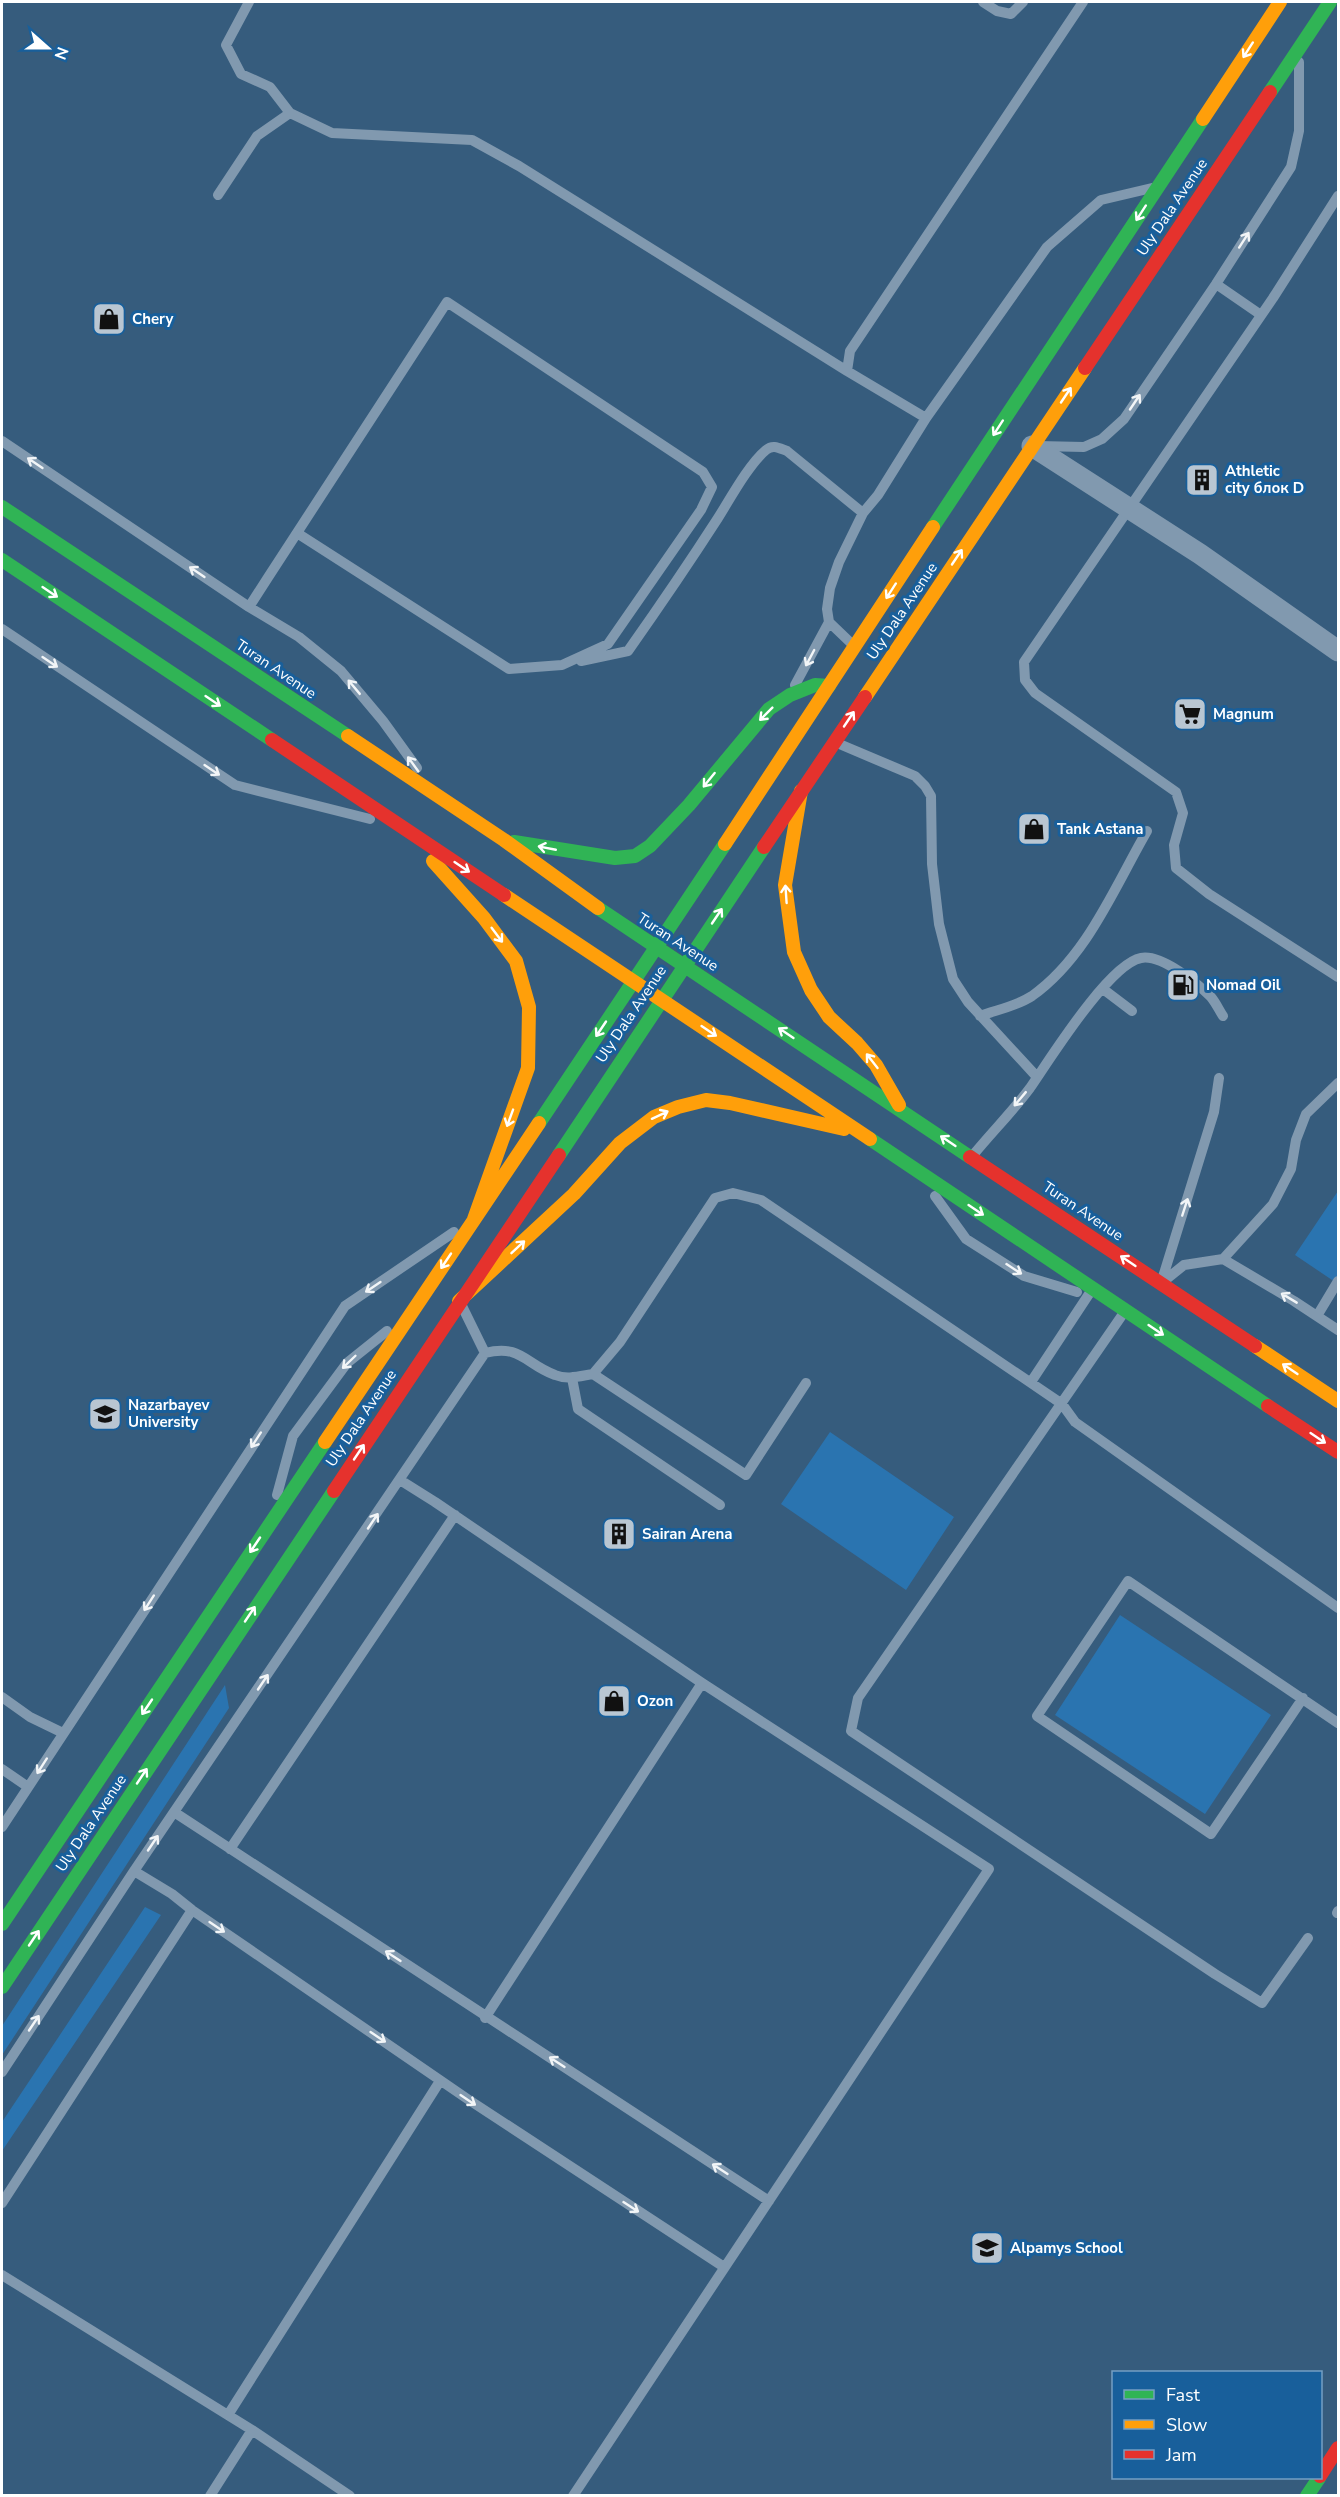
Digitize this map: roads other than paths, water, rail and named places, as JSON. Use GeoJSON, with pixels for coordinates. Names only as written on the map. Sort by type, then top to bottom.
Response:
{"type":"FeatureCollection","features":[{"type":"Feature","properties":{"kind":"main road","name":"Uly Dala Avenue"},"geometry":{"type":"LineString","coordinates":[[2,1924],[657,946],[1280,2]]}},
{"type":"Feature","properties":{"kind":"main road","name":"Uly Dala Avenue"},"geometry":{"type":"LineString","coordinates":[[2,1987],[459,1300],[1332,3]]}},
{"type":"Feature","properties":{"kind":"main road","name":"Turan Avenue"},"geometry":{"type":"LineString","coordinates":[[2,507],[504,840],[604,913],[657,946],[1338,1401]]}},
{"type":"Feature","properties":{"kind":"main road"},"geometry":{"type":"LineString","coordinates":[[2,560],[916,1169],[1091,1292],[1121,1306],[1338,1452]]}},
{"type":"Feature","properties":{"kind":"main road"},"geometry":{"type":"LineString","coordinates":[[504,840],[615,858],[635,856],[650,846],[689,805],[769,709],[790,695],[815,686],[829,686]]}},
{"type":"Feature","properties":{"kind":"main road"},"geometry":{"type":"LineString","coordinates":[[801,791],[785,885],[794,952],[811,990],[829,1017],[857,1043],[876,1065],[903,1111]]}},
{"type":"Feature","properties":{"kind":"main road"},"geometry":{"type":"LineString","coordinates":[[403,827],[484,918],[516,961],[529,1007],[528,1068],[474,1219]]}},
{"type":"Feature","properties":{"kind":"main road"},"geometry":{"type":"LineString","coordinates":[[459,1300],[574,1194],[620,1143],[654,1118],[678,1107],[706,1100],[730,1103],[863,1134]]}},
{"type":"Feature","properties":{"kind":"main road"},"geometry":{"type":"LineString","coordinates":[[1322,2473],[1338,2448]]}},
{"type":"Feature","properties":{"kind":"main road"},"geometry":{"type":"LineString","coordinates":[[1307,2496],[1318,2479]]}},
{"type":"Feature","properties":{"kind":"street"},"geometry":{"type":"LineString","coordinates":[[1032,446],[1200,554],[1338,651]]}},
{"type":"Feature","properties":{"kind":"lane"},"geometry":{"type":"LineString","coordinates":[[249,2],[226,45],[241,74],[270,87],[290,113],[332,133],[472,140],[519,166],[926,418]]}},
{"type":"Feature","properties":{"kind":"lane"},"geometry":{"type":"LineString","coordinates":[[983,2],[997,11],[1011,14],[1023,2]]}},
{"type":"Feature","properties":{"kind":"lane"},"geometry":{"type":"LineString","coordinates":[[847,371],[850,351],[856,340],[1083,2]]}},
{"type":"Feature","properties":{"kind":"lane"},"geometry":{"type":"LineString","coordinates":[[1032,446],[1084,447],[1102,439],[1124,419],[1216,284],[1291,167],[1299,131],[1299,49]]}},
{"type":"Feature","properties":{"kind":"lane"},"geometry":{"type":"LineString","coordinates":[[218,195],[257,136],[290,113]]}},
{"type":"Feature","properties":{"kind":"lane"},"geometry":{"type":"LineString","coordinates":[[855,646],[830,622],[827,609],[830,588],[839,562],[863,513],[878,495],[926,418],[1047,247],[1101,200],[1158,187]]}},
{"type":"Feature","properties":{"kind":"lane"},"geometry":{"type":"LineString","coordinates":[[1338,196],[1261,315],[1024,662],[1025,680],[1035,693],[1176,792],[1183,813],[1174,844],[1176,868],[1209,894],[1338,977]]}},
{"type":"Feature","properties":{"kind":"lane"},"geometry":{"type":"LineString","coordinates":[[1216,284],[1261,315]]}},
{"type":"Feature","properties":{"kind":"lane"},"geometry":{"type":"LineString","coordinates":[[249,608],[447,302],[703,472],[712,487],[701,510],[608,644],[562,665]]}},
{"type":"Feature","properties":{"kind":"lane"},"geometry":{"type":"LineString","coordinates":[[2,441],[249,608],[299,637],[341,671],[387,727],[436,795]]}},
{"type":"Feature","properties":{"kind":"lane"},"geometry":{"type":"LineString","coordinates":[[297,533],[509,669],[562,665],[628,651],[668,595],[742,480],[770,447],[787,451],[863,513]]}},
{"type":"Feature","properties":{"kind":"lane"},"geometry":{"type":"LineString","coordinates":[[790,695],[830,622]]}},
{"type":"Feature","properties":{"kind":"lane"},"geometry":{"type":"LineString","coordinates":[[2,629],[234,785],[403,827]]}},
{"type":"Feature","properties":{"kind":"lane"},"geometry":{"type":"LineString","coordinates":[[834,742],[915,776],[931,796],[932,864],[944,947],[959,991],[1037,1077]]}},
{"type":"Feature","properties":{"kind":"lane"},"geometry":{"type":"LineString","coordinates":[[980,1016],[1030,997],[1054,976],[1084,943],[1147,831]]}},
{"type":"Feature","properties":{"kind":"lane"},"geometry":{"type":"LineString","coordinates":[[972,1157],[1037,1077],[1079,1018],[1128,962],[1143,957],[1161,961],[1186,976],[1212,998],[1223,1017]]}},
{"type":"Feature","properties":{"kind":"lane"},"geometry":{"type":"LineString","coordinates":[[1103,989],[1132,1011]]}},
{"type":"Feature","properties":{"kind":"lane"},"geometry":{"type":"LineString","coordinates":[[1161,1283],[1214,1112],[1219,1078]]}},
{"type":"Feature","properties":{"kind":"lane"},"geometry":{"type":"LineString","coordinates":[[1161,1283],[1184,1265],[1223,1259],[1273,1204],[1291,1169],[1296,1140],[1306,1114],[1338,1083]]}},
{"type":"Feature","properties":{"kind":"lane"},"geometry":{"type":"LineString","coordinates":[[916,1169],[966,1239],[1024,1276],[1091,1292],[1030,1382]]}},
{"type":"Feature","properties":{"kind":"lane"},"geometry":{"type":"LineString","coordinates":[[2,2072],[134,1870],[485,1353],[502,1349],[519,1354],[556,1376],[572,1378],[593,1374],[620,1342],[715,1198],[733,1193],[761,1200],[1062,1404],[1075,1422],[1338,1608]]}},
{"type":"Feature","properties":{"kind":"lane"},"geometry":{"type":"LineString","coordinates":[[2,1827],[345,1306],[474,1219]]}},
{"type":"Feature","properties":{"kind":"lane"},"geometry":{"type":"LineString","coordinates":[[1223,1259],[1338,1330]]}},
{"type":"Feature","properties":{"kind":"lane"},"geometry":{"type":"LineString","coordinates":[[1317,1316],[1338,1281]]}},
{"type":"Feature","properties":{"kind":"lane"},"geometry":{"type":"LineString","coordinates":[[459,1300],[485,1353]]}},
{"type":"Feature","properties":{"kind":"lane"},"geometry":{"type":"LineString","coordinates":[[1121,1306],[1062,1404],[858,1698],[851,1731],[1205,1968],[1262,2003],[1308,1938]]}},
{"type":"Feature","properties":{"kind":"lane"},"geometry":{"type":"LineString","coordinates":[[268,1525],[293,1436],[347,1363],[411,1312]]}},
{"type":"Feature","properties":{"kind":"lane"},"geometry":{"type":"LineString","coordinates":[[593,1374],[746,1475],[806,1383]]}},
{"type":"Feature","properties":{"kind":"lane"},"geometry":{"type":"LineString","coordinates":[[572,1378],[578,1409],[720,1506]]}},
{"type":"Feature","properties":{"kind":"lane"},"geometry":{"type":"LineString","coordinates":[[400,1480],[702,1683],[989,1869],[573,2496]]}},
{"type":"Feature","properties":{"kind":"lane"},"geometry":{"type":"LineString","coordinates":[[230,1849],[455,1515]]}},
{"type":"Feature","properties":{"kind":"lane"},"geometry":{"type":"LineString","coordinates":[[1303,1698],[1210,1834],[1037,1716],[1128,1581],[1303,1698],[1338,1723]]}},
{"type":"Feature","properties":{"kind":"lane"},"geometry":{"type":"LineString","coordinates":[[485,2018],[702,1683]]}},
{"type":"Feature","properties":{"kind":"lane"},"geometry":{"type":"LineString","coordinates":[[2,1697],[30,1717],[63,1733]]}},
{"type":"Feature","properties":{"kind":"lane"},"geometry":{"type":"LineString","coordinates":[[2,1769],[28,1787]]}},
{"type":"Feature","properties":{"kind":"lane"},"geometry":{"type":"LineString","coordinates":[[174,1812],[485,2018],[769,2201]]}},
{"type":"Feature","properties":{"kind":"lane"},"geometry":{"type":"LineString","coordinates":[[134,1870],[172,1894],[440,2081],[724,2267]]}},
{"type":"Feature","properties":{"kind":"lane"},"geometry":{"type":"LineString","coordinates":[[2,2203],[192,1910]]}},
{"type":"Feature","properties":{"kind":"lane"},"geometry":{"type":"LineString","coordinates":[[228,2415],[440,2081]]}},
{"type":"Feature","properties":{"kind":"lane"},"geometry":{"type":"LineString","coordinates":[[2,2275],[252,2430],[350,2496]]}},
{"type":"Feature","properties":{"kind":"lane"},"geometry":{"type":"LineString","coordinates":[[210,2496],[252,2430]]}},
{"type":"Feature","properties":{"kind":"place","name":"Chery"},"geometry":{"type":"Point","coordinates":[109,319]}},
{"type":"Feature","properties":{"kind":"place","name":"Athletic city блок D"},"geometry":{"type":"Point","coordinates":[1202,480]}},
{"type":"Feature","properties":{"kind":"place","name":"Magnum"},"geometry":{"type":"Point","coordinates":[1190,714]}},
{"type":"Feature","properties":{"kind":"place","name":"Tank Astana"},"geometry":{"type":"Point","coordinates":[1034,829]}},
{"type":"Feature","properties":{"kind":"place","name":"Nomad Oil"},"geometry":{"type":"Point","coordinates":[1183,985]}},
{"type":"Feature","properties":{"kind":"place","name":"Nazarbayev University"},"geometry":{"type":"Point","coordinates":[105,1414]}},
{"type":"Feature","properties":{"kind":"place","name":"Sairan Arena"},"geometry":{"type":"Point","coordinates":[619,1534]}},
{"type":"Feature","properties":{"kind":"place","name":"Ozon"},"geometry":{"type":"Point","coordinates":[614,1701]}},
{"type":"Feature","properties":{"kind":"place","name":"Alpamys School"},"geometry":{"type":"Point","coordinates":[987,2248]}}]}
